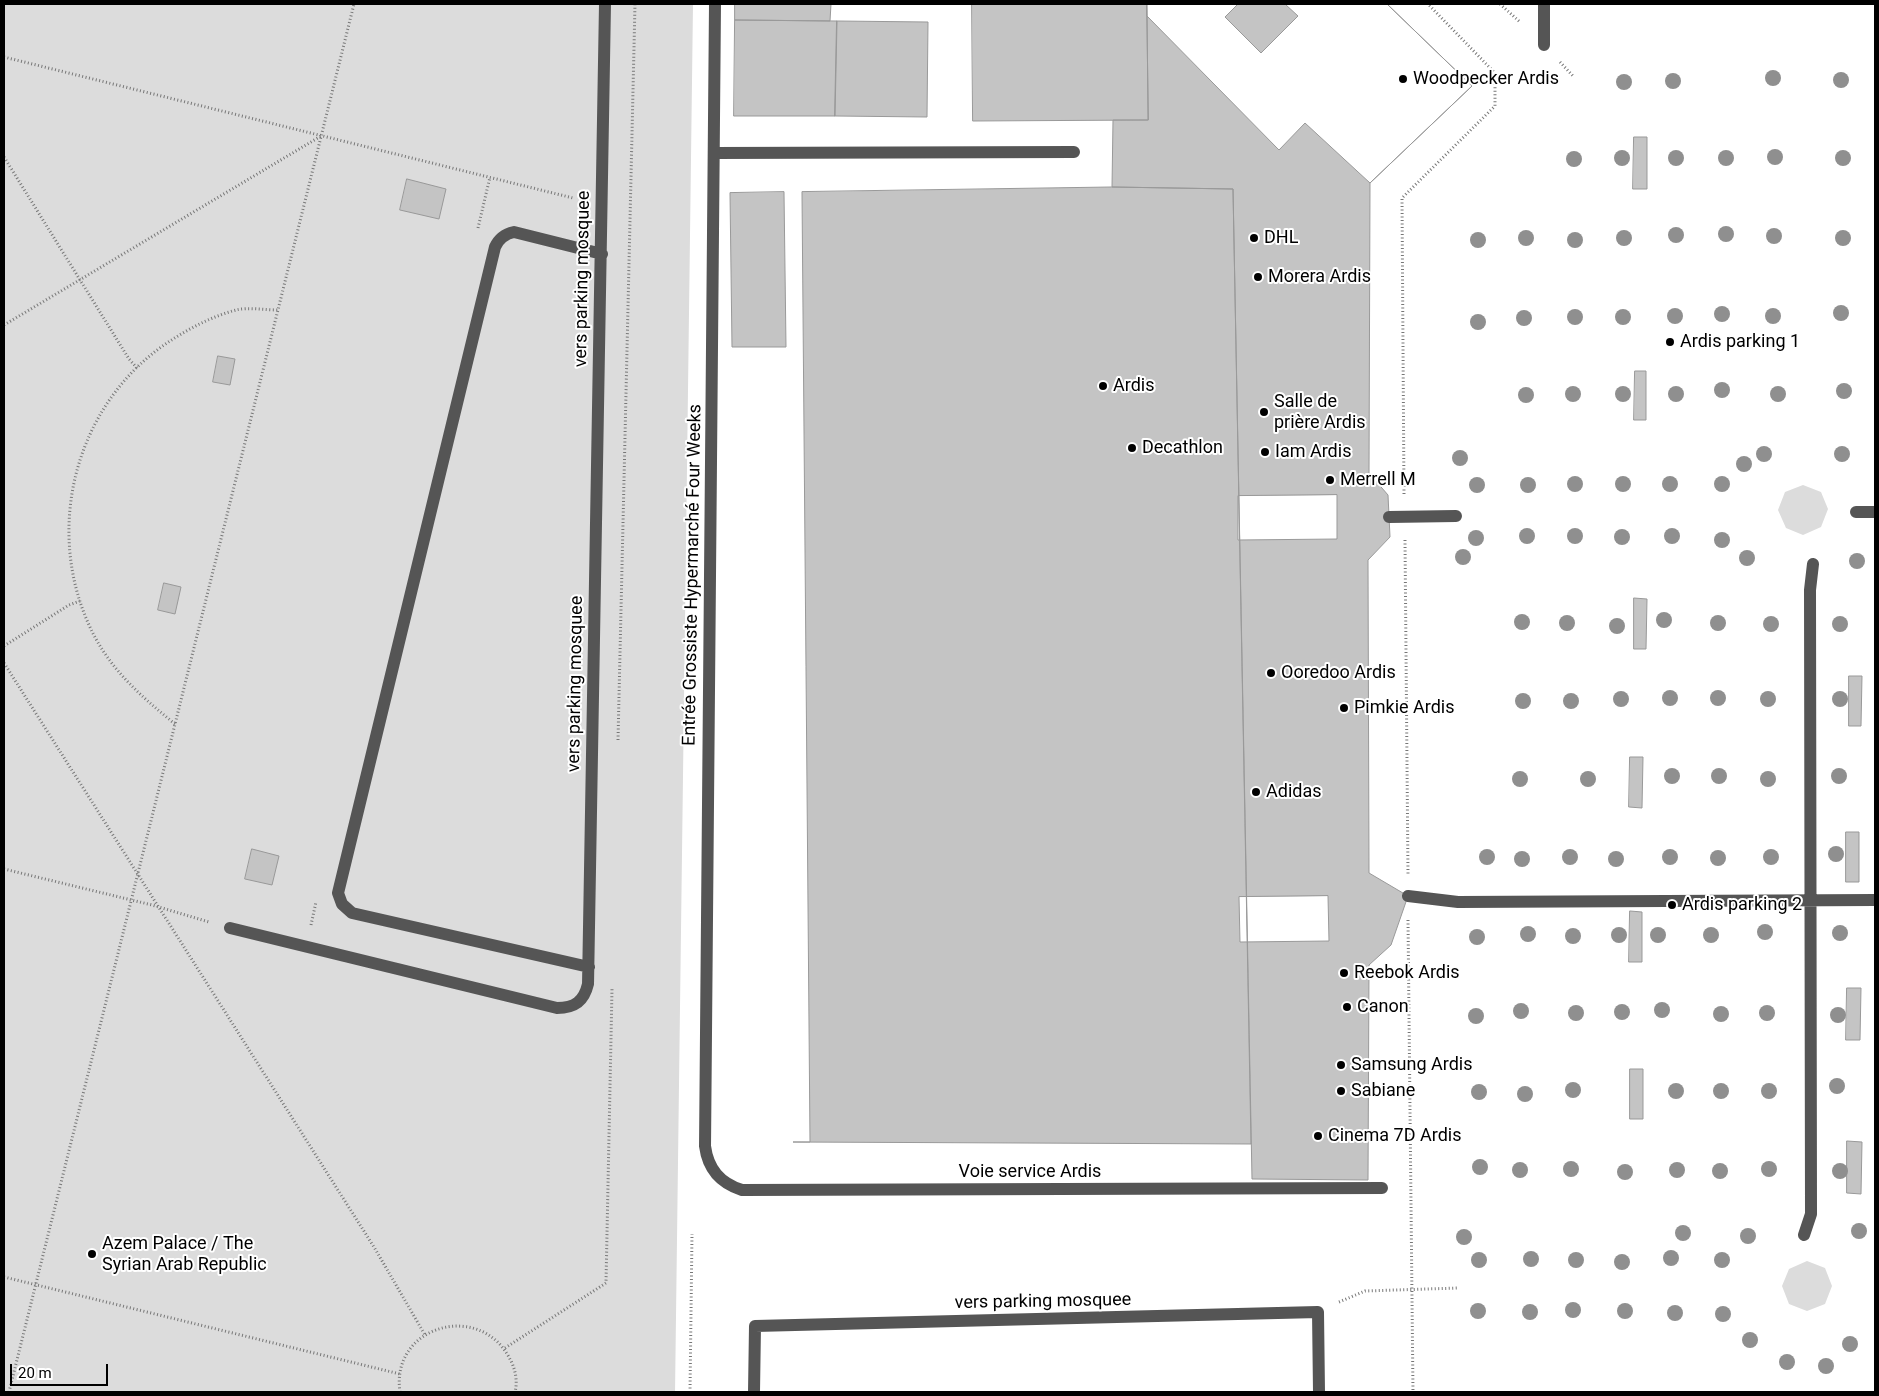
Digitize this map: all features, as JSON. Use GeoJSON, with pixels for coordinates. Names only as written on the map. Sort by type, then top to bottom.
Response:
{"type":"FeatureCollection","features":[{"type":"Feature","properties":{"kind":"street","name":"vers parking mosquee"},"geometry":{"type":"LineString","coordinates":[[230,928],[557,1008],[569,1008],[578,1003],[586,994],[588,984],[605,4]]}},
{"type":"Feature","properties":{"kind":"street","name":"Entrée Grossiste Hypermarché Four Weeks"},"geometry":{"type":"LineString","coordinates":[[705,1146],[715,4]]}},
{"type":"Feature","properties":{"kind":"street"},"geometry":{"type":"LineString","coordinates":[[1544,4],[1544,45]]}},
{"type":"Feature","properties":{"kind":"street"},"geometry":{"type":"LineString","coordinates":[[714,153],[1074,152]]}},
{"type":"Feature","properties":{"kind":"street"},"geometry":{"type":"LineString","coordinates":[[588,967],[352,913],[342,904],[338,893],[494,247],[501,237],[507,233],[514,232],[602,254]]}},
{"type":"Feature","properties":{"kind":"street"},"geometry":{"type":"LineString","coordinates":[[1856,512],[1875,512]]}},
{"type":"Feature","properties":{"kind":"street"},"geometry":{"type":"LineString","coordinates":[[1389,517],[1456,516]]}},
{"type":"Feature","properties":{"kind":"street"},"geometry":{"type":"LineString","coordinates":[[1804,1235],[1811,1214],[1810,590],[1813,564]]}},
{"type":"Feature","properties":{"kind":"street"},"geometry":{"type":"LineString","coordinates":[[1408,896],[1458,902],[1875,900]]}},
{"type":"Feature","properties":{"kind":"street","name":"Voie service Ardis"},"geometry":{"type":"LineString","coordinates":[[705,1146],[708,1162],[717,1177],[729,1186],[742,1190],[1382,1188]]}},
{"type":"Feature","properties":{"kind":"street","name":"vers parking mosquee"},"geometry":{"type":"LineString","coordinates":[[754,1392],[755,1326],[1318,1312]]}},
{"type":"Feature","properties":{"kind":"street"},"geometry":{"type":"LineString","coordinates":[[1318,1312],[1319,1392]]}},
{"type":"Feature","properties":{"kind":"path"},"geometry":{"type":"LineString","coordinates":[[9,1392],[354,4]]}},
{"type":"Feature","properties":{"kind":"path"},"geometry":{"type":"LineString","coordinates":[[1413,1392],[1402,198],[1495,106],[1495,73],[1428,4]]}},
{"type":"Feature","properties":{"kind":"path"},"geometry":{"type":"LineString","coordinates":[[4,57],[573,198]]}},
{"type":"Feature","properties":{"kind":"path"},"geometry":{"type":"LineString","coordinates":[[4,325],[321,135]]}},
{"type":"Feature","properties":{"kind":"path"},"geometry":{"type":"LineString","coordinates":[[4,157],[129,359],[137,368]]}},
{"type":"Feature","properties":{"kind":"path"},"geometry":{"type":"LineString","coordinates":[[175,725],[142,698],[120,675],[101,648],[86,619],[70,556],[68,524],[71,491],[79,460],[91,429],[108,401],[152,354],[179,335],[208,320],[238,310],[278,310]]}},
{"type":"Feature","properties":{"kind":"path"},"geometry":{"type":"LineString","coordinates":[[4,646],[69,605],[80,601]]}},
{"type":"Feature","properties":{"kind":"path"},"geometry":{"type":"LineString","coordinates":[[4,663],[374,1246],[425,1335]]}},
{"type":"Feature","properties":{"kind":"path"},"geometry":{"type":"LineString","coordinates":[[4,868],[158,907],[230,928]]}},
{"type":"Feature","properties":{"kind":"path"},"geometry":{"type":"LineString","coordinates":[[690,1392],[692,1234]]}},
{"type":"Feature","properties":{"kind":"path"},"geometry":{"type":"LineString","coordinates":[[4,1277],[400,1374]]}},
{"type":"Feature","properties":{"kind":"path"},"geometry":{"type":"LineString","coordinates":[[1318,1312],[1365,1292],[1458,1288]]}},
{"type":"Feature","properties":{"kind":"path"},"geometry":{"type":"LineString","coordinates":[[400,1392],[398,1382],[403,1361],[414,1344],[430,1332],[450,1326],[470,1326],[489,1334],[505,1348],[514,1366],[515,1392]]}},
{"type":"Feature","properties":{"kind":"shaded area"},"geometry":{"type":"Polygon","coordinates":[[[4,4],[693,4],[675,1392],[4,1392],[4,4]]]}},
{"type":"Feature","properties":{"kind":"shaded area"},"geometry":{"type":"Polygon","coordinates":[[[1803,485],[1821,492],[1828,509],[1821,527],[1803,535],[1786,528],[1778,510],[1785,492],[1803,485]]]}},
{"type":"Feature","properties":{"kind":"shaded area"},"geometry":{"type":"Polygon","coordinates":[[[1807,1261],[1825,1268],[1832,1286],[1825,1304],[1807,1311],[1789,1304],[1782,1286],[1789,1269],[1807,1261]]]}},
{"type":"Feature","properties":{"kind":"building"},"geometry":{"type":"Polygon","coordinates":[[[735,4],[831,4],[830,21],[735,20],[735,4]]]}},
{"type":"Feature","properties":{"kind":"building"},"geometry":{"type":"Polygon","coordinates":[[[972,4],[1147,4],[1148,120],[973,121],[972,4]]]}},
{"type":"Feature","properties":{"kind":"building"},"geometry":{"type":"Polygon","coordinates":[[[1147,4],[1238,4],[1225,17],[1261,53],[1298,16],[1285,4],[1387,4],[1472,86],[1370,183],[1305,123],[1279,150],[1147,16],[1147,4]]]}},
{"type":"Feature","properties":{"kind":"building"},"geometry":{"type":"Polygon","coordinates":[[[1147,4],[1387,4],[1472,86],[1370,183],[1369,473],[1388,495],[1390,537],[1368,560],[1369,873],[1408,896],[1391,945],[1369,965],[1368,1180],[1252,1179],[1233,189],[1112,187],[1113,120],[1148,120],[1147,4]]]}},
{"type":"Feature","properties":{"kind":"building"},"geometry":{"type":"Polygon","coordinates":[[[735,20],[837,21],[835,116],[734,116],[735,20]]]}},
{"type":"Feature","properties":{"kind":"building"},"geometry":{"type":"Polygon","coordinates":[[[837,21],[928,22],[927,117],[835,116],[837,21]]]}},
{"type":"Feature","properties":{"kind":"building"},"geometry":{"type":"Polygon","coordinates":[[[1634,137],[1647,137],[1647,189],[1633,189],[1634,137]]]}},
{"type":"Feature","properties":{"kind":"building"},"geometry":{"type":"Polygon","coordinates":[[[407,179],[446,189],[439,219],[400,210],[407,179]]]}},
{"type":"Feature","properties":{"kind":"building"},"geometry":{"type":"Polygon","coordinates":[[[1112,187],[1233,189],[1251,1144],[793,1142],[810,1142],[802,192],[1112,187]]]}},
{"type":"Feature","properties":{"kind":"building"},"geometry":{"type":"Polygon","coordinates":[[[784,192],[786,347],[732,347],[730,193],[784,192]]]}},
{"type":"Feature","properties":{"kind":"building"},"geometry":{"type":"Polygon","coordinates":[[[218,356],[235,359],[230,385],[213,382],[218,356]]]}},
{"type":"Feature","properties":{"kind":"building"},"geometry":{"type":"Polygon","coordinates":[[[1635,371],[1646,371],[1646,420],[1634,420],[1635,371]]]}},
{"type":"Feature","properties":{"kind":"building"},"geometry":{"type":"Polygon","coordinates":[[[1337,495],[1337,539],[1238,540],[1238,496],[1337,495]]]}},
{"type":"Feature","properties":{"kind":"building"},"geometry":{"type":"Polygon","coordinates":[[[164,583],[181,587],[175,614],[158,610],[164,583]]]}},
{"type":"Feature","properties":{"kind":"building"},"geometry":{"type":"Polygon","coordinates":[[[1634,598],[1647,599],[1646,649],[1634,649],[1634,598]]]}},
{"type":"Feature","properties":{"kind":"building"},"geometry":{"type":"Polygon","coordinates":[[[1849,676],[1862,676],[1861,726],[1849,726],[1849,676]]]}},
{"type":"Feature","properties":{"kind":"building"},"geometry":{"type":"Polygon","coordinates":[[[1630,757],[1643,757],[1642,808],[1629,807],[1630,757]]]}},
{"type":"Feature","properties":{"kind":"building"},"geometry":{"type":"Polygon","coordinates":[[[1846,832],[1859,832],[1859,882],[1846,882],[1846,832]]]}},
{"type":"Feature","properties":{"kind":"building"},"geometry":{"type":"Polygon","coordinates":[[[252,849],[279,856],[272,885],[245,879],[252,849]]]}},
{"type":"Feature","properties":{"kind":"building"},"geometry":{"type":"Polygon","coordinates":[[[1328,896],[1329,941],[1240,942],[1239,897],[1328,896]]]}},
{"type":"Feature","properties":{"kind":"building"},"geometry":{"type":"Polygon","coordinates":[[[1630,911],[1642,912],[1642,962],[1629,962],[1630,911]]]}},
{"type":"Feature","properties":{"kind":"building"},"geometry":{"type":"Polygon","coordinates":[[[1847,988],[1861,988],[1860,1040],[1846,1040],[1847,988]]]}},
{"type":"Feature","properties":{"kind":"building"},"geometry":{"type":"Polygon","coordinates":[[[1630,1069],[1643,1069],[1643,1119],[1630,1119],[1630,1069]]]}},
{"type":"Feature","properties":{"kind":"building"},"geometry":{"type":"Polygon","coordinates":[[[1847,1141],[1862,1142],[1861,1194],[1847,1193],[1847,1141]]]}},
{"type":"Feature","properties":{"kind":"place","name":"Woodpecker Ardis"},"geometry":{"type":"Point","coordinates":[1403,79]}},
{"type":"Feature","properties":{"kind":"place","name":"DHL"},"geometry":{"type":"Point","coordinates":[1254,238]}},
{"type":"Feature","properties":{"kind":"place","name":"Morera Ardis"},"geometry":{"type":"Point","coordinates":[1258,277]}},
{"type":"Feature","properties":{"kind":"place","name":"Ardis parking 1"},"geometry":{"type":"Point","coordinates":[1670,342]}},
{"type":"Feature","properties":{"kind":"place","name":"Ardis"},"geometry":{"type":"Point","coordinates":[1103,386]}},
{"type":"Feature","properties":{"kind":"place","name":"Salle de prière Ardis"},"geometry":{"type":"Point","coordinates":[1264,412]}},
{"type":"Feature","properties":{"kind":"place","name":"Decathlon"},"geometry":{"type":"Point","coordinates":[1132,448]}},
{"type":"Feature","properties":{"kind":"place","name":"Iam Ardis"},"geometry":{"type":"Point","coordinates":[1265,452]}},
{"type":"Feature","properties":{"kind":"place","name":"Merrell M"},"geometry":{"type":"Point","coordinates":[1330,480]}},
{"type":"Feature","properties":{"kind":"place","name":"Ooredoo Ardis"},"geometry":{"type":"Point","coordinates":[1271,673]}},
{"type":"Feature","properties":{"kind":"place","name":"Pimkie Ardis"},"geometry":{"type":"Point","coordinates":[1344,708]}},
{"type":"Feature","properties":{"kind":"place","name":"Adidas"},"geometry":{"type":"Point","coordinates":[1256,792]}},
{"type":"Feature","properties":{"kind":"place","name":"Ardis parking 2"},"geometry":{"type":"Point","coordinates":[1672,905]}},
{"type":"Feature","properties":{"kind":"place","name":"Reebok Ardis"},"geometry":{"type":"Point","coordinates":[1344,973]}},
{"type":"Feature","properties":{"kind":"place","name":"Canon"},"geometry":{"type":"Point","coordinates":[1347,1007]}},
{"type":"Feature","properties":{"kind":"place","name":"Samsung Ardis"},"geometry":{"type":"Point","coordinates":[1341,1065]}},
{"type":"Feature","properties":{"kind":"place","name":"Sabiane"},"geometry":{"type":"Point","coordinates":[1341,1091]}},
{"type":"Feature","properties":{"kind":"place","name":"Cinema 7D Ardis"},"geometry":{"type":"Point","coordinates":[1318,1136]}},
{"type":"Feature","properties":{"kind":"place","name":"Azem Palace / The Syrian Arab Republic"},"geometry":{"type":"Point","coordinates":[92,1254]}}]}
